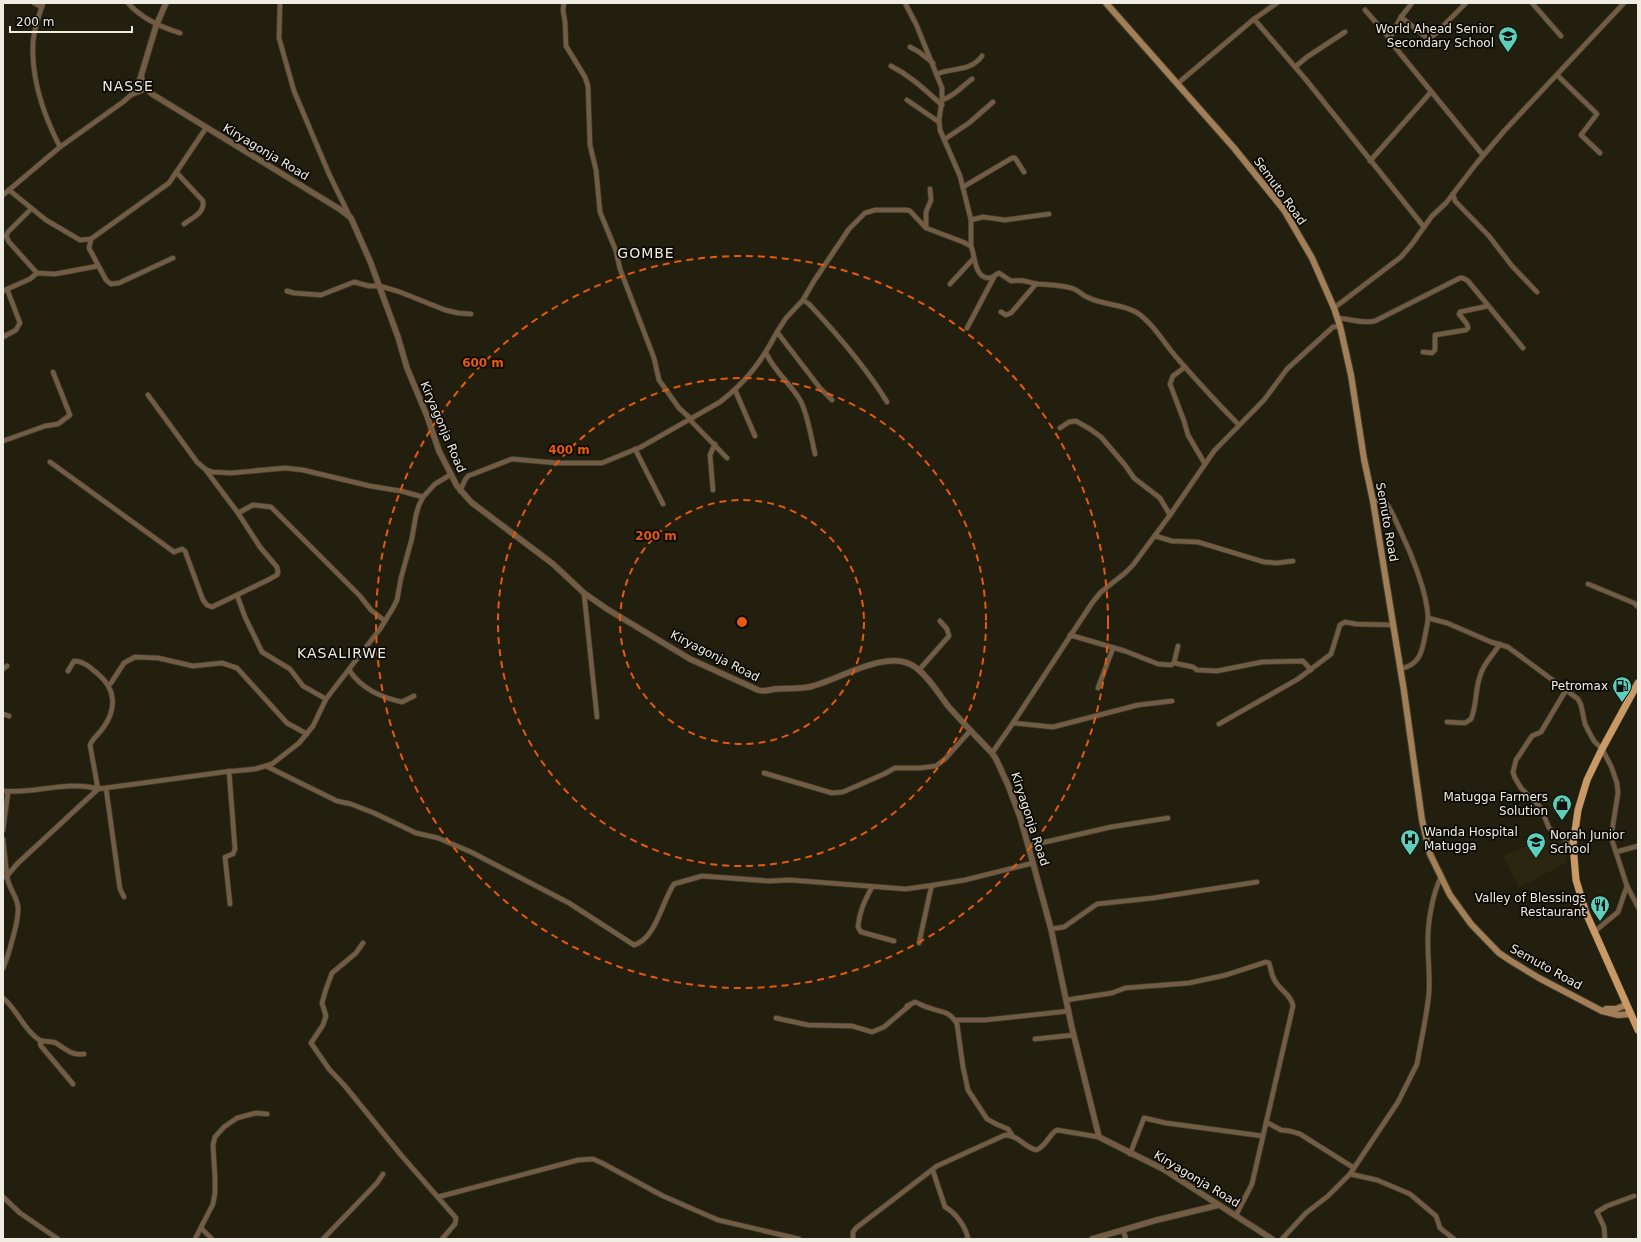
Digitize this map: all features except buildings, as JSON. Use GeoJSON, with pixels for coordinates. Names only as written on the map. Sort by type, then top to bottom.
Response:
{"type":"FeatureCollection","features":[{"type":"Feature","properties":{"kind":"main road","name":"Semuto Road"},"geometry":{"type":"LineString","coordinates":[[1106,3],[1252,169],[1284,210],[1312,258],[1338,318],[1351,375],[1364,459],[1373,501],[1422,820],[1430,854],[1450,895],[1471,924],[1499,953],[1539,978],[1598,1009],[1618,1015],[1631,1014]]}},
{"type":"Feature","properties":{"kind":"main road"},"geometry":{"type":"LineString","coordinates":[[1638,684],[1602,749],[1582,795],[1573,845],[1576,880],[1586,913],[1638,1030]]}},
{"type":"Feature","properties":{"kind":"main road"},"geometry":{"type":"LineString","coordinates":[[1598,1009],[1616,1010],[1626,1005]]}},
{"type":"Feature","properties":{"kind":"street"},"geometry":{"type":"LineString","coordinates":[[34,3],[43,5],[33,42],[35,69],[41,99],[53,133],[60,147]]}},
{"type":"Feature","properties":{"kind":"street"},"geometry":{"type":"LineString","coordinates":[[128,3],[156,26],[180,34]]}},
{"type":"Feature","properties":{"kind":"street"},"geometry":{"type":"LineString","coordinates":[[3,195],[60,147],[110,112],[130,94],[141,76],[156,26],[166,3]]}},
{"type":"Feature","properties":{"kind":"street"},"geometry":{"type":"LineString","coordinates":[[280,3],[279,38],[294,91],[329,174],[350,218]]}},
{"type":"Feature","properties":{"kind":"street"},"geometry":{"type":"LineString","coordinates":[[564,3],[563,10],[566,46],[585,77],[588,86],[590,145],[596,170],[600,212],[616,251],[620,269],[654,358],[659,380],[679,408],[728,458]]}},
{"type":"Feature","properties":{"kind":"street"},"geometry":{"type":"LineString","coordinates":[[905,3],[916,24],[942,88],[942,105],[939,122],[940,130],[960,176],[971,220],[971,246],[977,269],[983,275],[990,278],[999,273],[1008,280],[1022,279],[1036,284],[1069,288],[1076,290],[1095,301],[1124,307],[1135,312],[1153,328],[1209,396],[1240,424]]}},
{"type":"Feature","properties":{"kind":"street"},"geometry":{"type":"LineString","coordinates":[[1177,84],[1254,18],[1277,3]]}},
{"type":"Feature","properties":{"kind":"street"},"geometry":{"type":"LineString","coordinates":[[1390,38],[1401,17],[1412,3]]}},
{"type":"Feature","properties":{"kind":"street"},"geometry":{"type":"LineString","coordinates":[[1457,3],[1461,8]]}},
{"type":"Feature","properties":{"kind":"street"},"geometry":{"type":"LineString","coordinates":[[1401,17],[1430,39],[1466,3]]}},
{"type":"Feature","properties":{"kind":"street"},"geometry":{"type":"LineString","coordinates":[[1532,3],[1561,36]]}},
{"type":"Feature","properties":{"kind":"street"},"geometry":{"type":"LineString","coordinates":[[1334,308],[1395,263],[1407,250],[1432,216],[1442,208],[1483,155],[1624,3]]}},
{"type":"Feature","properties":{"kind":"street"},"geometry":{"type":"LineString","coordinates":[[1366,10],[1483,155]]}},
{"type":"Feature","properties":{"kind":"street"},"geometry":{"type":"LineString","coordinates":[[1254,18],[1424,227]]}},
{"type":"Feature","properties":{"kind":"street"},"geometry":{"type":"LineString","coordinates":[[1295,67],[1344,32]]}},
{"type":"Feature","properties":{"kind":"street"},"geometry":{"type":"LineString","coordinates":[[910,47],[919,52],[933,64]]}},
{"type":"Feature","properties":{"kind":"street"},"geometry":{"type":"LineString","coordinates":[[937,74],[948,70],[970,67],[978,62],[982,56]]}},
{"type":"Feature","properties":{"kind":"street"},"geometry":{"type":"LineString","coordinates":[[891,66],[906,74],[918,83],[942,105]]}},
{"type":"Feature","properties":{"kind":"street"},"geometry":{"type":"LineString","coordinates":[[1557,75],[1597,114],[1581,136],[1600,153]]}},
{"type":"Feature","properties":{"kind":"street"},"geometry":{"type":"LineString","coordinates":[[130,94],[146,89],[141,76]]}},
{"type":"Feature","properties":{"kind":"street"},"geometry":{"type":"LineString","coordinates":[[942,100],[948,98],[972,79]]}},
{"type":"Feature","properties":{"kind":"street","name":"Kiryagonja Road"},"geometry":{"type":"LineString","coordinates":[[146,89],[206,128],[341,210],[350,218],[380,286],[407,368],[450,475],[460,491],[471,502],[553,564],[584,593],[606,608],[690,658],[765,692],[775,689],[808,687],[850,672],[882,662],[894,660],[909,663],[919,670],[970,731],[992,753],[1008,785],[1020,817],[1051,929],[1074,1035],[1099,1137],[1130,1154],[1163,1169],[1272,1239]]}},
{"type":"Feature","properties":{"kind":"street"},"geometry":{"type":"LineString","coordinates":[[1370,160],[1431,92]]}},
{"type":"Feature","properties":{"kind":"street"},"geometry":{"type":"LineString","coordinates":[[907,100],[939,122]]}},
{"type":"Feature","properties":{"kind":"street"},"geometry":{"type":"LineString","coordinates":[[945,139],[968,124],[993,102]]}},
{"type":"Feature","properties":{"kind":"street"},"geometry":{"type":"LineString","coordinates":[[10,190],[46,220],[80,240],[85,241],[91,239],[169,183],[206,128]]}},
{"type":"Feature","properties":{"kind":"street"},"geometry":{"type":"LineString","coordinates":[[962,187],[1012,158],[1015,158],[1024,172]]}},
{"type":"Feature","properties":{"kind":"street"},"geometry":{"type":"LineString","coordinates":[[177,172],[203,201],[202,210],[184,224]]}},
{"type":"Feature","properties":{"kind":"street"},"geometry":{"type":"LineString","coordinates":[[926,228],[926,212],[931,200],[930,189]]}},
{"type":"Feature","properties":{"kind":"street"},"geometry":{"type":"LineString","coordinates":[[1453,194],[1455,201],[1489,236],[1512,266],[1537,292]]}},
{"type":"Feature","properties":{"kind":"street"},"geometry":{"type":"LineString","coordinates":[[31,209],[8,232],[6,236],[9,242],[37,273]]}},
{"type":"Feature","properties":{"kind":"street"},"geometry":{"type":"LineString","coordinates":[[460,491],[468,476],[507,460],[557,463],[602,463],[635,449],[720,402],[735,390],[752,372],[766,353],[786,318],[803,300],[849,229],[865,213],[875,210],[907,210],[910,211],[926,228],[971,246]]}},
{"type":"Feature","properties":{"kind":"street"},"geometry":{"type":"LineString","coordinates":[[971,220],[983,217],[1005,220],[1049,214]]}},
{"type":"Feature","properties":{"kind":"street"},"geometry":{"type":"LineString","coordinates":[[91,239],[89,248],[108,283],[114,285],[173,258]]}},
{"type":"Feature","properties":{"kind":"street"},"geometry":{"type":"LineString","coordinates":[[950,284],[974,258]]}},
{"type":"Feature","properties":{"kind":"street"},"geometry":{"type":"LineString","coordinates":[[3,337],[16,330],[20,323],[5,290],[30,279],[37,273],[55,274],[98,266]]}},
{"type":"Feature","properties":{"kind":"street"},"geometry":{"type":"LineString","coordinates":[[967,328],[994,276]]}},
{"type":"Feature","properties":{"kind":"street"},"geometry":{"type":"LineString","coordinates":[[1338,318],[1349,318],[1360,322],[1375,321],[1460,278],[1466,279],[1522,348]]}},
{"type":"Feature","properties":{"kind":"street"},"geometry":{"type":"LineString","coordinates":[[287,291],[318,295],[354,282],[369,286],[380,286],[400,292],[445,310],[471,314]]}},
{"type":"Feature","properties":{"kind":"street"},"geometry":{"type":"LineString","coordinates":[[1000,312],[1006,314],[1011,313],[1036,284]]}},
{"type":"Feature","properties":{"kind":"street"},"geometry":{"type":"LineString","coordinates":[[803,300],[809,304],[841,339],[880,389],[887,402]]}},
{"type":"Feature","properties":{"kind":"street"},"geometry":{"type":"LineString","coordinates":[[1423,352],[1432,352],[1435,350],[1435,335],[1466,330],[1468,328],[1467,324],[1459,314],[1460,312],[1488,306]]}},
{"type":"Feature","properties":{"kind":"street"},"geometry":{"type":"LineString","coordinates":[[992,753],[1070,635],[1101,592],[1125,573],[1155,536],[1219,445],[1264,400],[1286,369],[1333,327],[1340,326]]}},
{"type":"Feature","properties":{"kind":"street"},"geometry":{"type":"LineString","coordinates":[[777,332],[820,388],[832,400]]}},
{"type":"Feature","properties":{"kind":"street"},"geometry":{"type":"LineString","coordinates":[[766,353],[770,362],[802,403],[815,454]]}},
{"type":"Feature","properties":{"kind":"street"},"geometry":{"type":"LineString","coordinates":[[1185,367],[1172,376],[1170,384],[1188,435],[1205,464]]}},
{"type":"Feature","properties":{"kind":"street"},"geometry":{"type":"LineString","coordinates":[[3,441],[45,426],[58,424],[70,415],[53,372]]}},
{"type":"Feature","properties":{"kind":"street"},"geometry":{"type":"LineString","coordinates":[[735,390],[755,436]]}},
{"type":"Feature","properties":{"kind":"street"},"geometry":{"type":"LineString","coordinates":[[50,462],[174,552],[182,549],[185,551],[203,600],[207,605],[212,607],[277,575],[277,567],[260,547],[238,513],[197,462],[148,395]]}},
{"type":"Feature","properties":{"kind":"street"},"geometry":{"type":"LineString","coordinates":[[1060,428],[1069,422],[1076,421],[1095,432],[1123,462],[1134,478],[1160,498],[1170,515]]}},
{"type":"Feature","properties":{"kind":"street"},"geometry":{"type":"LineString","coordinates":[[713,490],[710,454],[715,444]]}},
{"type":"Feature","properties":{"kind":"street"},"geometry":{"type":"LineString","coordinates":[[635,449],[663,504]]}},
{"type":"Feature","properties":{"kind":"street"},"geometry":{"type":"LineString","coordinates":[[204,469],[212,472],[231,473],[285,468],[303,470],[423,497]]}},
{"type":"Feature","properties":{"kind":"street"},"geometry":{"type":"LineString","coordinates":[[3,830],[5,792],[84,786],[98,789],[266,766],[272,764],[299,743],[313,726],[326,699],[385,621],[397,600],[404,565],[414,532],[416,515],[423,497],[435,484],[450,475]]}},
{"type":"Feature","properties":{"kind":"street"},"geometry":{"type":"LineString","coordinates":[[1373,501],[1381,501],[1386,503],[1406,542],[1422,588],[1428,618],[1424,646],[1420,655],[1410,667],[1400,669]]}},
{"type":"Feature","properties":{"kind":"street"},"geometry":{"type":"LineString","coordinates":[[238,513],[253,505],[271,507],[360,596],[371,610],[385,621]]}},
{"type":"Feature","properties":{"kind":"street"},"geometry":{"type":"LineString","coordinates":[[1155,536],[1172,541],[1204,543],[1264,562],[1277,563],[1293,561]]}},
{"type":"Feature","properties":{"kind":"street"},"geometry":{"type":"LineString","coordinates":[[1588,584],[1634,603],[1638,607]]}},
{"type":"Feature","properties":{"kind":"street"},"geometry":{"type":"LineString","coordinates":[[584,593],[597,717]]}},
{"type":"Feature","properties":{"kind":"street"},"geometry":{"type":"LineString","coordinates":[[236,595],[262,652],[290,669],[302,686],[326,699]]}},
{"type":"Feature","properties":{"kind":"street"},"geometry":{"type":"LineString","coordinates":[[1428,618],[1447,623],[1508,647],[1521,655],[1533,666],[1578,699],[1581,704],[1585,724],[1594,741],[1602,749],[1611,766],[1617,783],[1618,794],[1611,837],[1627,886],[1638,907]]}},
{"type":"Feature","properties":{"kind":"street"},"geometry":{"type":"LineString","coordinates":[[919,670],[949,636],[947,629],[940,621]]}},
{"type":"Feature","properties":{"kind":"street"},"geometry":{"type":"LineString","coordinates":[[1219,724],[1275,693],[1311,670],[1331,654],[1340,625],[1345,622],[1356,624],[1393,625]]}},
{"type":"Feature","properties":{"kind":"street"},"geometry":{"type":"LineString","coordinates":[[1070,635],[1158,664],[1174,663],[1193,667],[1197,670],[1217,671],[1262,662],[1303,661],[1311,670]]}},
{"type":"Feature","properties":{"kind":"street"},"geometry":{"type":"LineString","coordinates":[[1447,722],[1465,723],[1471,719],[1480,675],[1483,668],[1500,644]]}},
{"type":"Feature","properties":{"kind":"street"},"geometry":{"type":"LineString","coordinates":[[1174,663],[1178,646]]}},
{"type":"Feature","properties":{"kind":"street"},"geometry":{"type":"LineString","coordinates":[[1098,688],[1113,648]]}},
{"type":"Feature","properties":{"kind":"street"},"geometry":{"type":"LineString","coordinates":[[108,685],[111,683],[124,662],[135,657],[158,658],[193,666],[222,663],[237,668],[287,723],[307,734]]}},
{"type":"Feature","properties":{"kind":"street"},"geometry":{"type":"LineString","coordinates":[[68,671],[74,661],[80,661],[99,674],[112,690],[112,712],[103,728],[90,745],[98,789]]}},
{"type":"Feature","properties":{"kind":"street"},"geometry":{"type":"LineString","coordinates":[[349,670],[355,679],[364,687],[387,699],[402,702],[414,696]]}},
{"type":"Feature","properties":{"kind":"street"},"geometry":{"type":"LineString","coordinates":[[1566,690],[1541,732],[1532,736],[1519,755],[1514,763],[1513,772],[1521,788],[1541,808],[1549,828],[1573,845]]}},
{"type":"Feature","properties":{"kind":"street"},"geometry":{"type":"LineString","coordinates":[[1013,723],[1053,727],[1138,705],[1172,701]]}},
{"type":"Feature","properties":{"kind":"street"},"geometry":{"type":"LineString","coordinates":[[3,714],[9,716]]}},
{"type":"Feature","properties":{"kind":"street"},"geometry":{"type":"LineString","coordinates":[[764,773],[832,793],[843,792],[894,768],[920,768],[936,766],[946,759],[970,731]]}},
{"type":"Feature","properties":{"kind":"street"},"geometry":{"type":"LineString","coordinates":[[266,766],[337,801],[351,804],[416,833],[438,838],[471,852],[569,903],[634,945],[640,943],[649,935],[674,884],[702,876],[769,881],[790,880],[911,889],[965,880],[1033,863]]}},
{"type":"Feature","properties":{"kind":"street"},"geometry":{"type":"LineString","coordinates":[[229,771],[235,849],[233,854],[225,857],[230,904]]}},
{"type":"Feature","properties":{"kind":"street"},"geometry":{"type":"LineString","coordinates":[[106,788],[120,889],[124,897]]}},
{"type":"Feature","properties":{"kind":"street"},"geometry":{"type":"LineString","coordinates":[[5,876],[98,789]]}},
{"type":"Feature","properties":{"kind":"street"},"geometry":{"type":"LineString","coordinates":[[1028,846],[1110,827],[1168,818]]}},
{"type":"Feature","properties":{"kind":"street"},"geometry":{"type":"LineString","coordinates":[[3,839],[5,876],[19,909],[5,953],[3,968]]}},
{"type":"Feature","properties":{"kind":"street"},"geometry":{"type":"LineString","coordinates":[[1616,852],[1638,846]]}},
{"type":"Feature","properties":{"kind":"street"},"geometry":{"type":"LineString","coordinates":[[1282,1239],[1306,1213],[1328,1196],[1350,1174],[1398,1102],[1417,1064],[1429,992],[1430,969],[1428,945],[1432,905],[1436,888],[1441,877]]}},
{"type":"Feature","properties":{"kind":"street"},"geometry":{"type":"LineString","coordinates":[[1051,929],[1064,927],[1090,908],[1102,903],[1154,898],[1257,882]]}},
{"type":"Feature","properties":{"kind":"street"},"geometry":{"type":"LineString","coordinates":[[919,942],[928,899],[931,888],[934,885]]}},
{"type":"Feature","properties":{"kind":"street"},"geometry":{"type":"LineString","coordinates":[[1594,932],[1618,912],[1627,886]]}},
{"type":"Feature","properties":{"kind":"street"},"geometry":{"type":"LineString","coordinates":[[872,887],[864,903],[858,927],[861,932],[894,941]]}},
{"type":"Feature","properties":{"kind":"street"},"geometry":{"type":"LineString","coordinates":[[362,943],[356,953],[332,973],[322,1003],[326,1016],[311,1043],[329,1069],[345,1086],[401,1155],[454,1215],[457,1221],[442,1239]]}},
{"type":"Feature","properties":{"kind":"street"},"geometry":{"type":"LineString","coordinates":[[1066,1000],[1112,993],[1125,988],[1189,983],[1226,975],[1266,962],[1269,963],[1272,977],[1276,984],[1289,996],[1293,1006],[1252,1184],[1236,1215]]}},
{"type":"Feature","properties":{"kind":"street"},"geometry":{"type":"LineString","coordinates":[[3,998],[12,1005],[39,1040],[54,1042],[73,1055],[84,1054]]}},
{"type":"Feature","properties":{"kind":"street"},"geometry":{"type":"LineString","coordinates":[[907,1006],[915,1002]]}},
{"type":"Feature","properties":{"kind":"street"},"geometry":{"type":"LineString","coordinates":[[776,1018],[808,1025],[852,1026],[872,1032],[884,1027],[898,1014],[915,1002]]}},
{"type":"Feature","properties":{"kind":"street"},"geometry":{"type":"LineString","coordinates":[[915,1002],[930,1009],[946,1012],[955,1020],[968,1090],[987,1119],[1008,1128],[1012,1135],[1036,1150],[1042,1146],[1057,1130],[1099,1137]]}},
{"type":"Feature","properties":{"kind":"street"},"geometry":{"type":"LineString","coordinates":[[955,1020],[985,1020],[1069,1011]]}},
{"type":"Feature","properties":{"kind":"street"},"geometry":{"type":"LineString","coordinates":[[1035,1040],[1074,1035]]}},
{"type":"Feature","properties":{"kind":"street"},"geometry":{"type":"LineString","coordinates":[[43,1041],[40,1042],[41,1046],[73,1084]]}},
{"type":"Feature","properties":{"kind":"street"},"geometry":{"type":"LineString","coordinates":[[195,1239],[213,1204],[215,1192],[215,1165],[213,1145],[215,1137],[224,1126],[238,1118],[256,1113],[267,1114]]}},
{"type":"Feature","properties":{"kind":"street"},"geometry":{"type":"LineString","coordinates":[[1130,1154],[1144,1118],[1166,1123],[1263,1136]]}},
{"type":"Feature","properties":{"kind":"street"},"geometry":{"type":"LineString","coordinates":[[1266,1122],[1281,1130],[1300,1134],[1354,1168]]}},
{"type":"Feature","properties":{"kind":"street"},"geometry":{"type":"LineString","coordinates":[[853,1239],[853,1232],[856,1228],[934,1171],[937,1166],[1005,1134],[1012,1135]]}},
{"type":"Feature","properties":{"kind":"street"},"geometry":{"type":"LineString","coordinates":[[438,1197],[578,1160],[593,1159],[624,1174],[663,1196],[718,1220],[799,1239]]}},
{"type":"Feature","properties":{"kind":"street"},"geometry":{"type":"LineString","coordinates":[[934,1171],[946,1207],[957,1217],[968,1239]]}},
{"type":"Feature","properties":{"kind":"street"},"geometry":{"type":"LineString","coordinates":[[323,1239],[377,1183],[383,1174]]}},
{"type":"Feature","properties":{"kind":"street"},"geometry":{"type":"LineString","coordinates":[[1350,1174],[1377,1180],[1410,1194],[1436,1216],[1440,1228],[1454,1239]]}},
{"type":"Feature","properties":{"kind":"street"},"geometry":{"type":"LineString","coordinates":[[1605,1239],[1604,1227],[1597,1212],[1607,1206],[1634,1196]]}},
{"type":"Feature","properties":{"kind":"street"},"geometry":{"type":"LineString","coordinates":[[3,1197],[20,1213],[58,1239]]}},
{"type":"Feature","properties":{"kind":"street"},"geometry":{"type":"LineString","coordinates":[[1092,1239],[1157,1220],[1219,1205]]}},
{"type":"Feature","properties":{"kind":"street"},"geometry":{"type":"LineString","coordinates":[[201,1228],[212,1239]]}},
{"type":"Feature","properties":{"kind":"street"},"geometry":{"type":"LineString","coordinates":[[1123,1230],[1126,1239]]}},
{"type":"Feature","properties":{"kind":"shaded area","name":"Norah Junior School"},"geometry":{"type":"Polygon","coordinates":[[[1558,833],[1563,841],[1565,841],[1567,862],[1519,888],[1503,856],[1558,833]]]}},
{"type":"Feature","properties":{"kind":"place","name":"World Ahead Senior Secondary School"},"geometry":{"type":"Point","coordinates":[1508,53]}},
{"type":"Feature","properties":{"kind":"place","name":"Petromax"},"geometry":{"type":"Point","coordinates":[1622,703]}},
{"type":"Feature","properties":{"kind":"place","name":"Matugga Farmers Solution"},"geometry":{"type":"Point","coordinates":[1562,821]}},
{"type":"Feature","properties":{"kind":"place","name":"Wanda Hospital Matugga"},"geometry":{"type":"Point","coordinates":[1410,856]}},
{"type":"Feature","properties":{"kind":"place","name":"Norah Junior School"},"geometry":{"type":"Point","coordinates":[1536,859]}},
{"type":"Feature","properties":{"kind":"place","name":"Valley of Blessings Restaurant"},"geometry":{"type":"Point","coordinates":[1600,922]}},
{"type":"Feature","properties":{"kind":"district","name":"NASSE"},"geometry":{"type":"Point","coordinates":[128,86]}},
{"type":"Feature","properties":{"kind":"district","name":"GOMBE"},"geometry":{"type":"Point","coordinates":[646,253]}},
{"type":"Feature","properties":{"kind":"district","name":"KASALIRWE"},"geometry":{"type":"Point","coordinates":[342,653]}}]}
